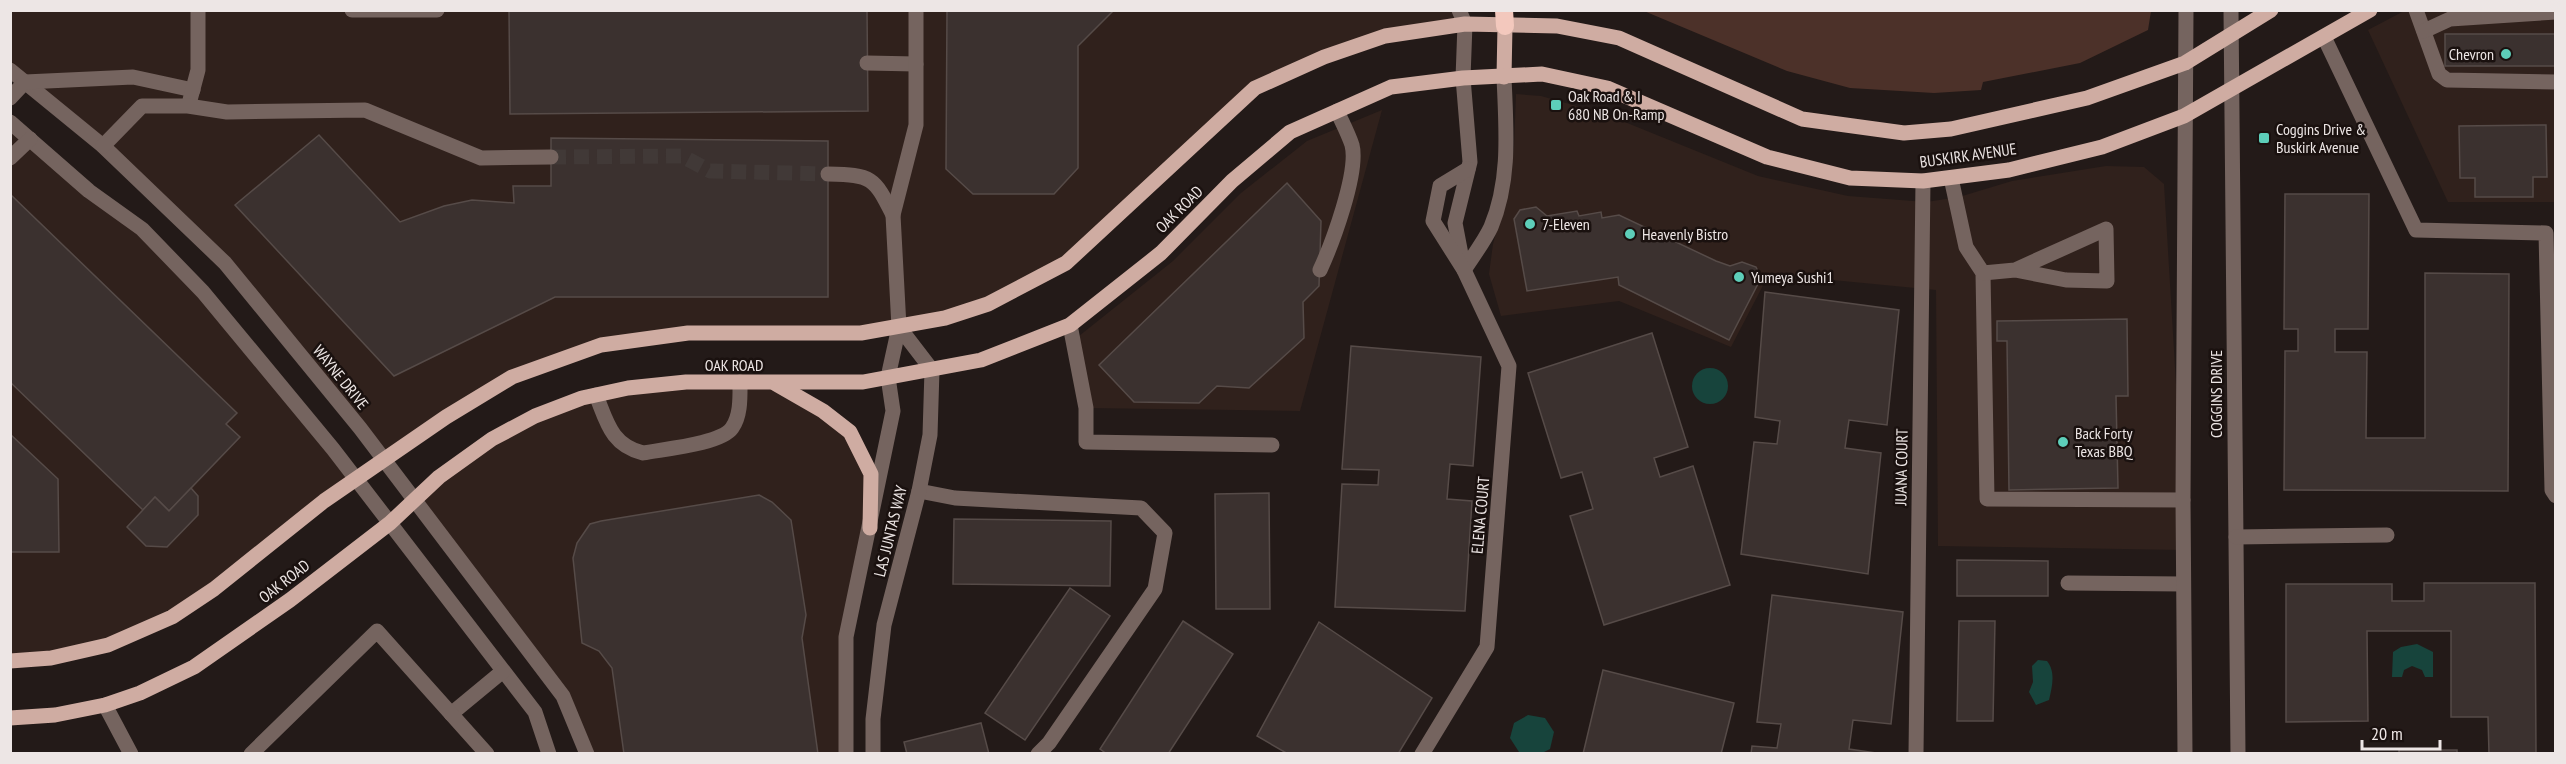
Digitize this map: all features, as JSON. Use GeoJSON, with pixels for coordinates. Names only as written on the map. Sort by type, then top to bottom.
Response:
{"type":"FeatureCollection","features":[{"type":"Feature","properties":{"kind":"main road","name":"BUSKIRK AVENUE"},"geometry":{"type":"LineString","coordinates":[[1462,17],[1504,18],[1619,38],[1802,119],[1904,133],[1951,129],[2087,98],[2185,63],[2271,10]]}},
{"type":"Feature","properties":{"kind":"main road","name":"BUSKIRK AVENUE"},"geometry":{"type":"LineString","coordinates":[[1463,78],[1542,74],[1607,88],[1767,158],[1850,178],[1923,181],[2009,170],[2102,147],[2184,116],[2370,10]]}},
{"type":"Feature","properties":{"kind":"main road","name":"OAK ROAD"},"geometry":{"type":"LineString","coordinates":[[10,661],[79,653],[108,645],[164,621],[214,589],[324,501],[446,417],[512,377],[601,345],[688,333],[861,333],[945,318],[988,304],[1066,263],[1255,88],[1324,57],[1385,36],[1462,17]]}},
{"type":"Feature","properties":{"kind":"main road"},"geometry":{"type":"LineString","coordinates":[[1504,18],[1504,77]]}},
{"type":"Feature","properties":{"kind":"main road","name":"OAK ROAD"},"geometry":{"type":"LineString","coordinates":[[10,718],[55,715],[105,705],[168,681],[219,651],[390,523],[452,467],[492,439],[535,416],[596,395],[628,388],[675,383],[862,382],[981,360],[1070,325],[1161,253],[1232,181],[1290,132],[1390,87],[1463,78]]}},
{"type":"Feature","properties":{"kind":"main road"},"geometry":{"type":"LineString","coordinates":[[773,383],[823,411],[850,432],[871,474],[870,528]]}},
{"type":"Feature","properties":{"kind":"street"},"geometry":{"type":"LineString","coordinates":[[188,106],[198,70],[198,10]]}},
{"type":"Feature","properties":{"kind":"street"},"geometry":{"type":"LineString","coordinates":[[352,10],[437,10]]}},
{"type":"Feature","properties":{"kind":"street","name":"LAS JUNTAS WAY"},"geometry":{"type":"LineString","coordinates":[[846,753],[846,637],[893,411],[888,377],[899,327],[893,215],[916,126],[916,10]]}},
{"type":"Feature","properties":{"kind":"street","name":"COGGINS DRIVE"},"geometry":{"type":"LineString","coordinates":[[2185,753],[2183,500],[2186,10]]}},
{"type":"Feature","properties":{"kind":"street","name":"COGGINS DRIVE"},"geometry":{"type":"LineString","coordinates":[[2231,10],[2238,753]]}},
{"type":"Feature","properties":{"kind":"street"},"geometry":{"type":"LineString","coordinates":[[2416,10],[2439,74],[2447,80],[2556,82]]}},
{"type":"Feature","properties":{"kind":"street"},"geometry":{"type":"LineString","coordinates":[[2424,31],[2450,19],[2556,12]]}},
{"type":"Feature","properties":{"kind":"street"},"geometry":{"type":"LineString","coordinates":[[1462,17],[1463,78]]}},
{"type":"Feature","properties":{"kind":"street"},"geometry":{"type":"LineString","coordinates":[[2324,37],[2416,230],[2546,233],[2552,490],[2556,496]]}},
{"type":"Feature","properties":{"kind":"street"},"geometry":{"type":"LineString","coordinates":[[867,63],[916,64]]}},
{"type":"Feature","properties":{"kind":"street","name":"WAYNE DRIVE"},"geometry":{"type":"LineString","coordinates":[[10,70],[103,146],[225,263],[384,460],[564,696],[587,753]]}},
{"type":"Feature","properties":{"kind":"street"},"geometry":{"type":"LineString","coordinates":[[10,98],[25,82],[133,77],[193,90]]}},
{"type":"Feature","properties":{"kind":"street"},"geometry":{"type":"LineString","coordinates":[[1464,270],[1491,227],[1505,171],[1508,149],[1504,77]]}},
{"type":"Feature","properties":{"kind":"street","name":"ELENA COURT"},"geometry":{"type":"LineString","coordinates":[[1463,78],[1468,169],[1455,223],[1464,270]]}},
{"type":"Feature","properties":{"kind":"street"},"geometry":{"type":"LineString","coordinates":[[103,146],[142,106],[188,106],[228,112],[365,110],[481,158],[551,158]]}},
{"type":"Feature","properties":{"kind":"street"},"geometry":{"type":"LineString","coordinates":[[1320,270],[1341,216],[1352,166],[1352,147],[1337,111]]}},
{"type":"Feature","properties":{"kind":"street"},"geometry":{"type":"LineString","coordinates":[[10,122],[89,191],[142,229],[210,301],[356,479],[535,712],[549,753]]}},
{"type":"Feature","properties":{"kind":"street"},"geometry":{"type":"LineString","coordinates":[[10,158],[30,140]]}},
{"type":"Feature","properties":{"kind":"street","name":"ELENA COURT"},"geometry":{"type":"LineString","coordinates":[[1422,753],[1487,647],[1495,556],[1509,366],[1464,270],[1433,221],[1440,186],[1468,169]]}},
{"type":"Feature","properties":{"kind":"street"},"geometry":{"type":"LineString","coordinates":[[828,174],[857,174],[877,184],[893,215]]}},
{"type":"Feature","properties":{"kind":"street"},"geometry":{"type":"LineString","coordinates":[[1951,178],[1966,247],[1983,273],[1987,499],[2183,500]]}},
{"type":"Feature","properties":{"kind":"street","name":"JUANA COURT"},"geometry":{"type":"LineString","coordinates":[[1916,753],[1923,181]]}},
{"type":"Feature","properties":{"kind":"street"},"geometry":{"type":"LineString","coordinates":[[1983,273],[2015,270],[2066,280],[2107,281],[2106,229],[2015,270]]}},
{"type":"Feature","properties":{"kind":"street"},"geometry":{"type":"LineString","coordinates":[[1070,325],[1086,408],[1086,442],[1272,445]]}},
{"type":"Feature","properties":{"kind":"street"},"geometry":{"type":"LineString","coordinates":[[899,327],[932,370]]}},
{"type":"Feature","properties":{"kind":"street","name":"LAS JUNTAS WAY"},"geometry":{"type":"LineString","coordinates":[[873,753],[873,719],[884,625],[919,491],[930,435],[932,370]]}},
{"type":"Feature","properties":{"kind":"street"},"geometry":{"type":"LineString","coordinates":[[596,395],[610,432],[630,449],[643,453],[721,438],[732,428],[740,408],[740,382]]}},
{"type":"Feature","properties":{"kind":"street"},"geometry":{"type":"LineString","coordinates":[[919,491],[955,498],[1141,508],[1166,533],[1155,589],[1049,743],[1038,753]]}},
{"type":"Feature","properties":{"kind":"street"},"geometry":{"type":"LineString","coordinates":[[2236,537],[2387,535]]}},
{"type":"Feature","properties":{"kind":"street"},"geometry":{"type":"LineString","coordinates":[[2068,583],[2183,584]]}},
{"type":"Feature","properties":{"kind":"street"},"geometry":{"type":"LineString","coordinates":[[251,753],[377,630],[487,753]]}},
{"type":"Feature","properties":{"kind":"street"},"geometry":{"type":"LineString","coordinates":[[451,714],[503,671]]}},
{"type":"Feature","properties":{"kind":"street"},"geometry":{"type":"LineString","coordinates":[[105,705],[131,753]]}},
{"type":"Feature","properties":{"kind":"shaded area"},"geometry":{"type":"Polygon","coordinates":[[[1459,10],[1465,24],[1385,36],[1255,88],[1066,263],[988,304],[899,327],[688,333],[601,345],[512,377],[384,460],[225,263],[11,70],[10,11],[1459,10]]]}},
{"type":"Feature","properties":{"kind":"shaded area"},"geometry":{"type":"Polygon","coordinates":[[[1644,11],[2151,11],[2148,30],[2080,63],[1983,82],[1981,90],[1934,93],[1850,88],[1787,71],[1644,11]]]}},
{"type":"Feature","properties":{"kind":"shaded area"},"geometry":{"type":"Polygon","coordinates":[[[2404,11],[2555,11],[2555,202],[2448,202],[2368,30],[2404,11]]]}},
{"type":"Feature","properties":{"kind":"shaded area"},"geometry":{"type":"Polygon","coordinates":[[[1516,94],[1541,96],[1605,114],[1758,176],[1848,196],[1926,202],[1959,197],[2012,181],[2106,166],[2144,167],[2164,184],[2183,500],[2183,550],[1938,546],[1936,290],[1769,274],[1731,347],[1619,301],[1501,316],[1489,274],[1493,244],[1510,181],[1516,94]]]}},
{"type":"Feature","properties":{"kind":"shaded area"},"geometry":{"type":"Polygon","coordinates":[[[1382,110],[1300,411],[1086,408],[1079,336],[1173,261],[1241,193],[1307,141],[1382,110]]]}},
{"type":"Feature","properties":{"kind":"shaded area"},"geometry":{"type":"Polygon","coordinates":[[[10,122],[142,229],[356,479],[238,571],[136,634],[10,661],[10,122]]]}},
{"type":"Feature","properties":{"kind":"shaded area"},"geometry":{"type":"Polygon","coordinates":[[[773,383],[841,424],[871,474],[846,637],[846,753],[587,753],[563,696],[414,500],[492,439],[628,388],[773,383]]]}},
{"type":"Feature","properties":{"kind":"water"},"geometry":{"type":"Polygon","coordinates":[[[1710,368],[1723,373],[1728,386],[1723,399],[1710,404],[1697,399],[1692,386],[1697,373],[1710,368]]]}},
{"type":"Feature","properties":{"kind":"water"},"geometry":{"type":"Polygon","coordinates":[[[2417,644],[2433,652],[2433,677],[2425,677],[2422,670],[2412,666],[2404,670],[2402,677],[2392,677],[2393,652],[2401,647],[2417,644]]]}},
{"type":"Feature","properties":{"kind":"water"},"geometry":{"type":"Polygon","coordinates":[[[2038,660],[2047,661],[2050,665],[2052,680],[2049,700],[2036,705],[2029,692],[2033,682],[2032,666],[2038,660]]]}},
{"type":"Feature","properties":{"kind":"water"},"geometry":{"type":"Polygon","coordinates":[[[1528,715],[1545,718],[1554,732],[1550,749],[1542,753],[1519,752],[1510,738],[1514,723],[1528,715]]]}},
{"type":"Feature","properties":{"kind":"building"},"geometry":{"type":"Polygon","coordinates":[[[509,10],[867,10],[868,111],[510,114],[509,10]]]}},
{"type":"Feature","properties":{"kind":"building"},"geometry":{"type":"Polygon","coordinates":[[[947,10],[1114,10],[1078,46],[1078,168],[1054,194],[973,194],[946,169],[947,10]]]}},
{"type":"Feature","properties":{"kind":"building"},"geometry":{"type":"Polygon","coordinates":[[[2445,34],[2556,34],[2556,66],[2445,66],[2445,34]]]}},
{"type":"Feature","properties":{"kind":"building"},"geometry":{"type":"Polygon","coordinates":[[[2546,125],[2547,177],[2533,177],[2533,197],[2475,197],[2475,178],[2460,178],[2459,126],[2546,125]]]}},
{"type":"Feature","properties":{"kind":"building"},"geometry":{"type":"Polygon","coordinates":[[[319,135],[400,222],[444,206],[472,200],[514,203],[513,186],[551,186],[551,138],[828,141],[828,297],[555,297],[394,376],[235,205],[319,135]]]}},
{"type":"Feature","properties":{"kind":"building"},"geometry":{"type":"Polygon","coordinates":[[[1287,183],[1321,221],[1319,286],[1303,302],[1304,338],[1249,388],[1217,386],[1199,403],[1134,402],[1099,365],[1287,183]]]}},
{"type":"Feature","properties":{"kind":"building"},"geometry":{"type":"Polygon","coordinates":[[[10,194],[237,413],[226,424],[240,437],[169,511],[155,497],[143,510],[10,382],[10,194]]]}},
{"type":"Feature","properties":{"kind":"building"},"geometry":{"type":"Polygon","coordinates":[[[2285,194],[2369,194],[2368,329],[2335,329],[2335,352],[2367,352],[2366,438],[2425,438],[2425,273],[2509,274],[2508,491],[2284,490],[2285,351],[2298,351],[2298,329],[2284,329],[2285,194]]]}},
{"type":"Feature","properties":{"kind":"building"},"geometry":{"type":"Polygon","coordinates":[[[1536,207],[1547,216],[1577,211],[1579,216],[1601,212],[1602,218],[1619,215],[1716,261],[1730,266],[1742,262],[1756,267],[1761,278],[1729,340],[1619,285],[1618,277],[1527,291],[1514,219],[1520,210],[1536,207]]]}},
{"type":"Feature","properties":{"kind":"building"},"geometry":{"type":"Polygon","coordinates":[[[1765,292],[1899,310],[1887,425],[1849,420],[1845,448],[1881,453],[1868,574],[1741,554],[1754,442],[1777,444],[1780,421],[1755,417],[1765,292]]]}},
{"type":"Feature","properties":{"kind":"building","name":"Back Forty Texas BBQ"},"geometry":{"type":"Polygon","coordinates":[[[2127,319],[2128,396],[2116,396],[2118,488],[2009,490],[2007,341],[1997,341],[1997,321],[2127,319]]]}},
{"type":"Feature","properties":{"kind":"building"},"geometry":{"type":"Polygon","coordinates":[[[1652,333],[1688,447],[1654,458],[1660,477],[1693,466],[1730,585],[1604,625],[1570,516],[1593,509],[1582,472],[1561,478],[1528,373],[1652,333]]]}},
{"type":"Feature","properties":{"kind":"building"},"geometry":{"type":"Polygon","coordinates":[[[1351,346],[1481,357],[1473,466],[1450,464],[1447,499],[1472,501],[1465,611],[1335,607],[1342,484],[1378,485],[1379,470],[1342,469],[1351,346]]]}},
{"type":"Feature","properties":{"kind":"building"},"geometry":{"type":"Polygon","coordinates":[[[10,434],[58,479],[59,552],[10,552],[10,434]]]}},
{"type":"Feature","properties":{"kind":"building"},"geometry":{"type":"Polygon","coordinates":[[[191,488],[198,496],[198,515],[167,547],[146,546],[127,527],[155,497],[169,511],[191,488]]]}},
{"type":"Feature","properties":{"kind":"building"},"geometry":{"type":"Polygon","coordinates":[[[1269,493],[1270,609],[1216,609],[1215,494],[1269,493]]]}},
{"type":"Feature","properties":{"kind":"building"},"geometry":{"type":"Polygon","coordinates":[[[759,495],[772,502],[791,520],[806,615],[802,638],[818,754],[624,754],[612,668],[599,651],[582,643],[573,558],[577,543],[590,524],[601,521],[759,495]]]}},
{"type":"Feature","properties":{"kind":"building"},"geometry":{"type":"Polygon","coordinates":[[[954,519],[1111,521],[1110,586],[953,584],[954,519]]]}},
{"type":"Feature","properties":{"kind":"building"},"geometry":{"type":"Polygon","coordinates":[[[1957,560],[2048,561],[2048,596],[1957,596],[1957,560]]]}},
{"type":"Feature","properties":{"kind":"building"},"geometry":{"type":"Polygon","coordinates":[[[2424,583],[2535,583],[2536,754],[2489,754],[2488,717],[2451,717],[2451,631],[2367,631],[2368,721],[2286,722],[2286,584],[2392,584],[2392,601],[2424,601],[2424,583]]]}},
{"type":"Feature","properties":{"kind":"building"},"geometry":{"type":"Polygon","coordinates":[[[1070,588],[1110,616],[1025,740],[985,713],[1070,588]]]}},
{"type":"Feature","properties":{"kind":"building"},"geometry":{"type":"Polygon","coordinates":[[[1772,595],[1903,612],[1891,724],[1853,720],[1849,749],[1883,754],[1751,754],[1752,746],[1777,748],[1781,724],[1757,722],[1772,595]]]}},
{"type":"Feature","properties":{"kind":"building"},"geometry":{"type":"Polygon","coordinates":[[[1183,621],[1233,654],[1168,754],[1107,754],[1100,749],[1183,621]]]}},
{"type":"Feature","properties":{"kind":"building"},"geometry":{"type":"Polygon","coordinates":[[[1959,621],[1995,621],[1993,721],[1957,721],[1959,621]]]}},
{"type":"Feature","properties":{"kind":"building"},"geometry":{"type":"Polygon","coordinates":[[[1319,622],[1432,698],[1398,754],[1288,754],[1257,736],[1319,622]]]}},
{"type":"Feature","properties":{"kind":"building"},"geometry":{"type":"Polygon","coordinates":[[[1603,670],[1734,703],[1721,754],[1583,754],[1603,670]]]}},
{"type":"Feature","properties":{"kind":"building"},"geometry":{"type":"Polygon","coordinates":[[[981,723],[989,754],[907,754],[904,742],[981,723]]]}},
{"type":"Feature","properties":{"kind":"building"},"geometry":{"type":"Polygon","coordinates":[[[2399,750],[2457,750],[2457,754],[2399,754],[2399,750]]]}},
{"type":"Feature","properties":{"kind":"tunnel"},"geometry":{"type":"LineString","coordinates":[[551,157],[682,156],[710,171],[828,174]]}},
{"type":"Feature","properties":{"kind":"place","name":"Chevron"},"geometry":{"type":"Point","coordinates":[2506,54]}},
{"type":"Feature","properties":{"kind":"place","name":"Oak Road & I 680 NB On-Ramp"},"geometry":{"type":"Point","coordinates":[1556,105]}},
{"type":"Feature","properties":{"kind":"place","name":"Coggins Drive & Buskirk Avenue"},"geometry":{"type":"Point","coordinates":[2264,138]}},
{"type":"Feature","properties":{"kind":"place","name":"7-Eleven"},"geometry":{"type":"Point","coordinates":[1530,224]}},
{"type":"Feature","properties":{"kind":"place","name":"Heavenly Bistro"},"geometry":{"type":"Point","coordinates":[1630,234]}},
{"type":"Feature","properties":{"kind":"place","name":"Yumeya Sushi1"},"geometry":{"type":"Point","coordinates":[1739,277]}},
{"type":"Feature","properties":{"kind":"place","name":"Back Forty Texas BBQ"},"geometry":{"type":"Point","coordinates":[2063,442]}}]}
